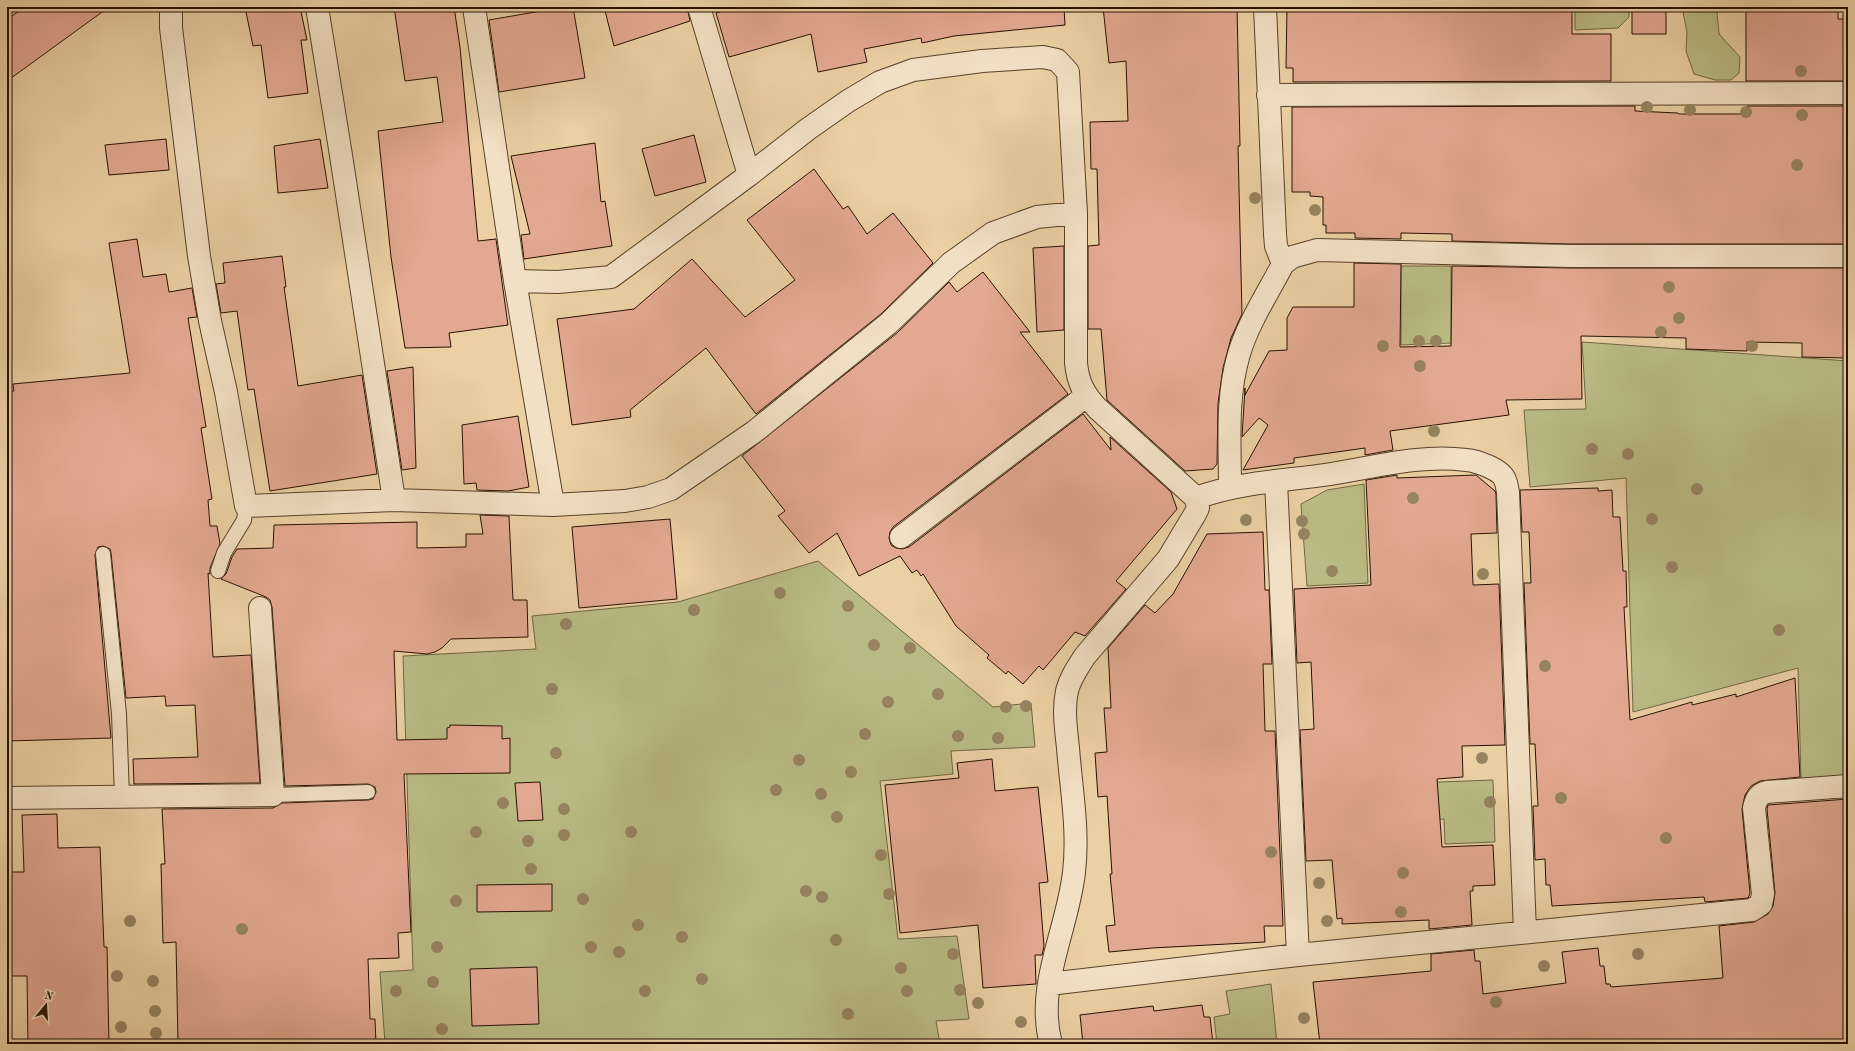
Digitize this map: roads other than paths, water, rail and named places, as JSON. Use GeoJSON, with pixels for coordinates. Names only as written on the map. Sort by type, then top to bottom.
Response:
{"type":"FeatureCollection","features":[{"type":"Feature","properties":{"kind":"street"},"geometry":{"type":"LineString","coordinates":[[171,7],[170,28],[199,256],[210,320],[225,386],[246,506],[394,500],[553,505],[625,501],[648,497],[671,489],[760,427],[889,323],[951,263],[993,233],[1037,217],[1076,213]]}},
{"type":"Feature","properties":{"kind":"street"},"geometry":{"type":"LineString","coordinates":[[317,7],[394,500]]}},
{"type":"Feature","properties":{"kind":"street"},"geometry":{"type":"LineString","coordinates":[[474,7],[515,281],[553,505]]}},
{"type":"Feature","properties":{"kind":"street"},"geometry":{"type":"LineString","coordinates":[[699,7],[749,175]]}},
{"type":"Feature","properties":{"kind":"street"},"geometry":{"type":"LineString","coordinates":[[1265,7],[1275,234],[1276,246],[1283,264]]}},
{"type":"Feature","properties":{"kind":"street"},"geometry":{"type":"LineString","coordinates":[[515,281],[558,282],[611,278],[808,129],[848,101],[880,82],[913,70],[982,61],[1043,57],[1057,60],[1068,72],[1076,213],[1076,363],[1079,383],[1086,396],[1097,408],[1196,498],[1198,508],[1168,559],[1085,656],[1075,672],[1068,689],[1065,701],[1065,720],[1076,845],[1071,897],[1049,984],[1047,1020],[1051,1044]]}},
{"type":"Feature","properties":{"kind":"street"},"geometry":{"type":"LineString","coordinates":[[1268,95],[1848,94]]}},
{"type":"Feature","properties":{"kind":"street"},"geometry":{"type":"LineString","coordinates":[[1230,487],[1230,398],[1236,363],[1245,337],[1283,264],[1292,257],[1317,250],[1571,256],[1848,256]]}},
{"type":"Feature","properties":{"kind":"street"},"geometry":{"type":"LineString","coordinates":[[901,537],[1086,396]]}},
{"type":"Feature","properties":{"kind":"street"},"geometry":{"type":"LineString","coordinates":[[1196,498],[1230,487],[1437,458],[1468,460],[1491,467],[1505,479],[1508,492],[1525,932]]}},
{"type":"Feature","properties":{"kind":"street"},"geometry":{"type":"LineString","coordinates":[[1276,481],[1298,955]]}},
{"type":"Feature","properties":{"kind":"street"},"geometry":{"type":"LineString","coordinates":[[7,798],[273,795],[260,608]]}},
{"type":"Feature","properties":{"kind":"street"},"geometry":{"type":"LineString","coordinates":[[1049,984],[1298,955],[1752,910],[1761,904],[1763,894],[1754,808],[1756,800],[1760,794],[1767,792],[1848,786]]}},
{"type":"Feature","properties":{"kind":"lane"},"geometry":{"type":"LineString","coordinates":[[218,571],[224,553],[244,520],[246,506]]}},
{"type":"Feature","properties":{"kind":"lane"},"geometry":{"type":"LineString","coordinates":[[103,554],[119,714],[122,797]]}},
{"type":"Feature","properties":{"kind":"lane"},"geometry":{"type":"LineString","coordinates":[[273,795],[368,792]]}}]}
